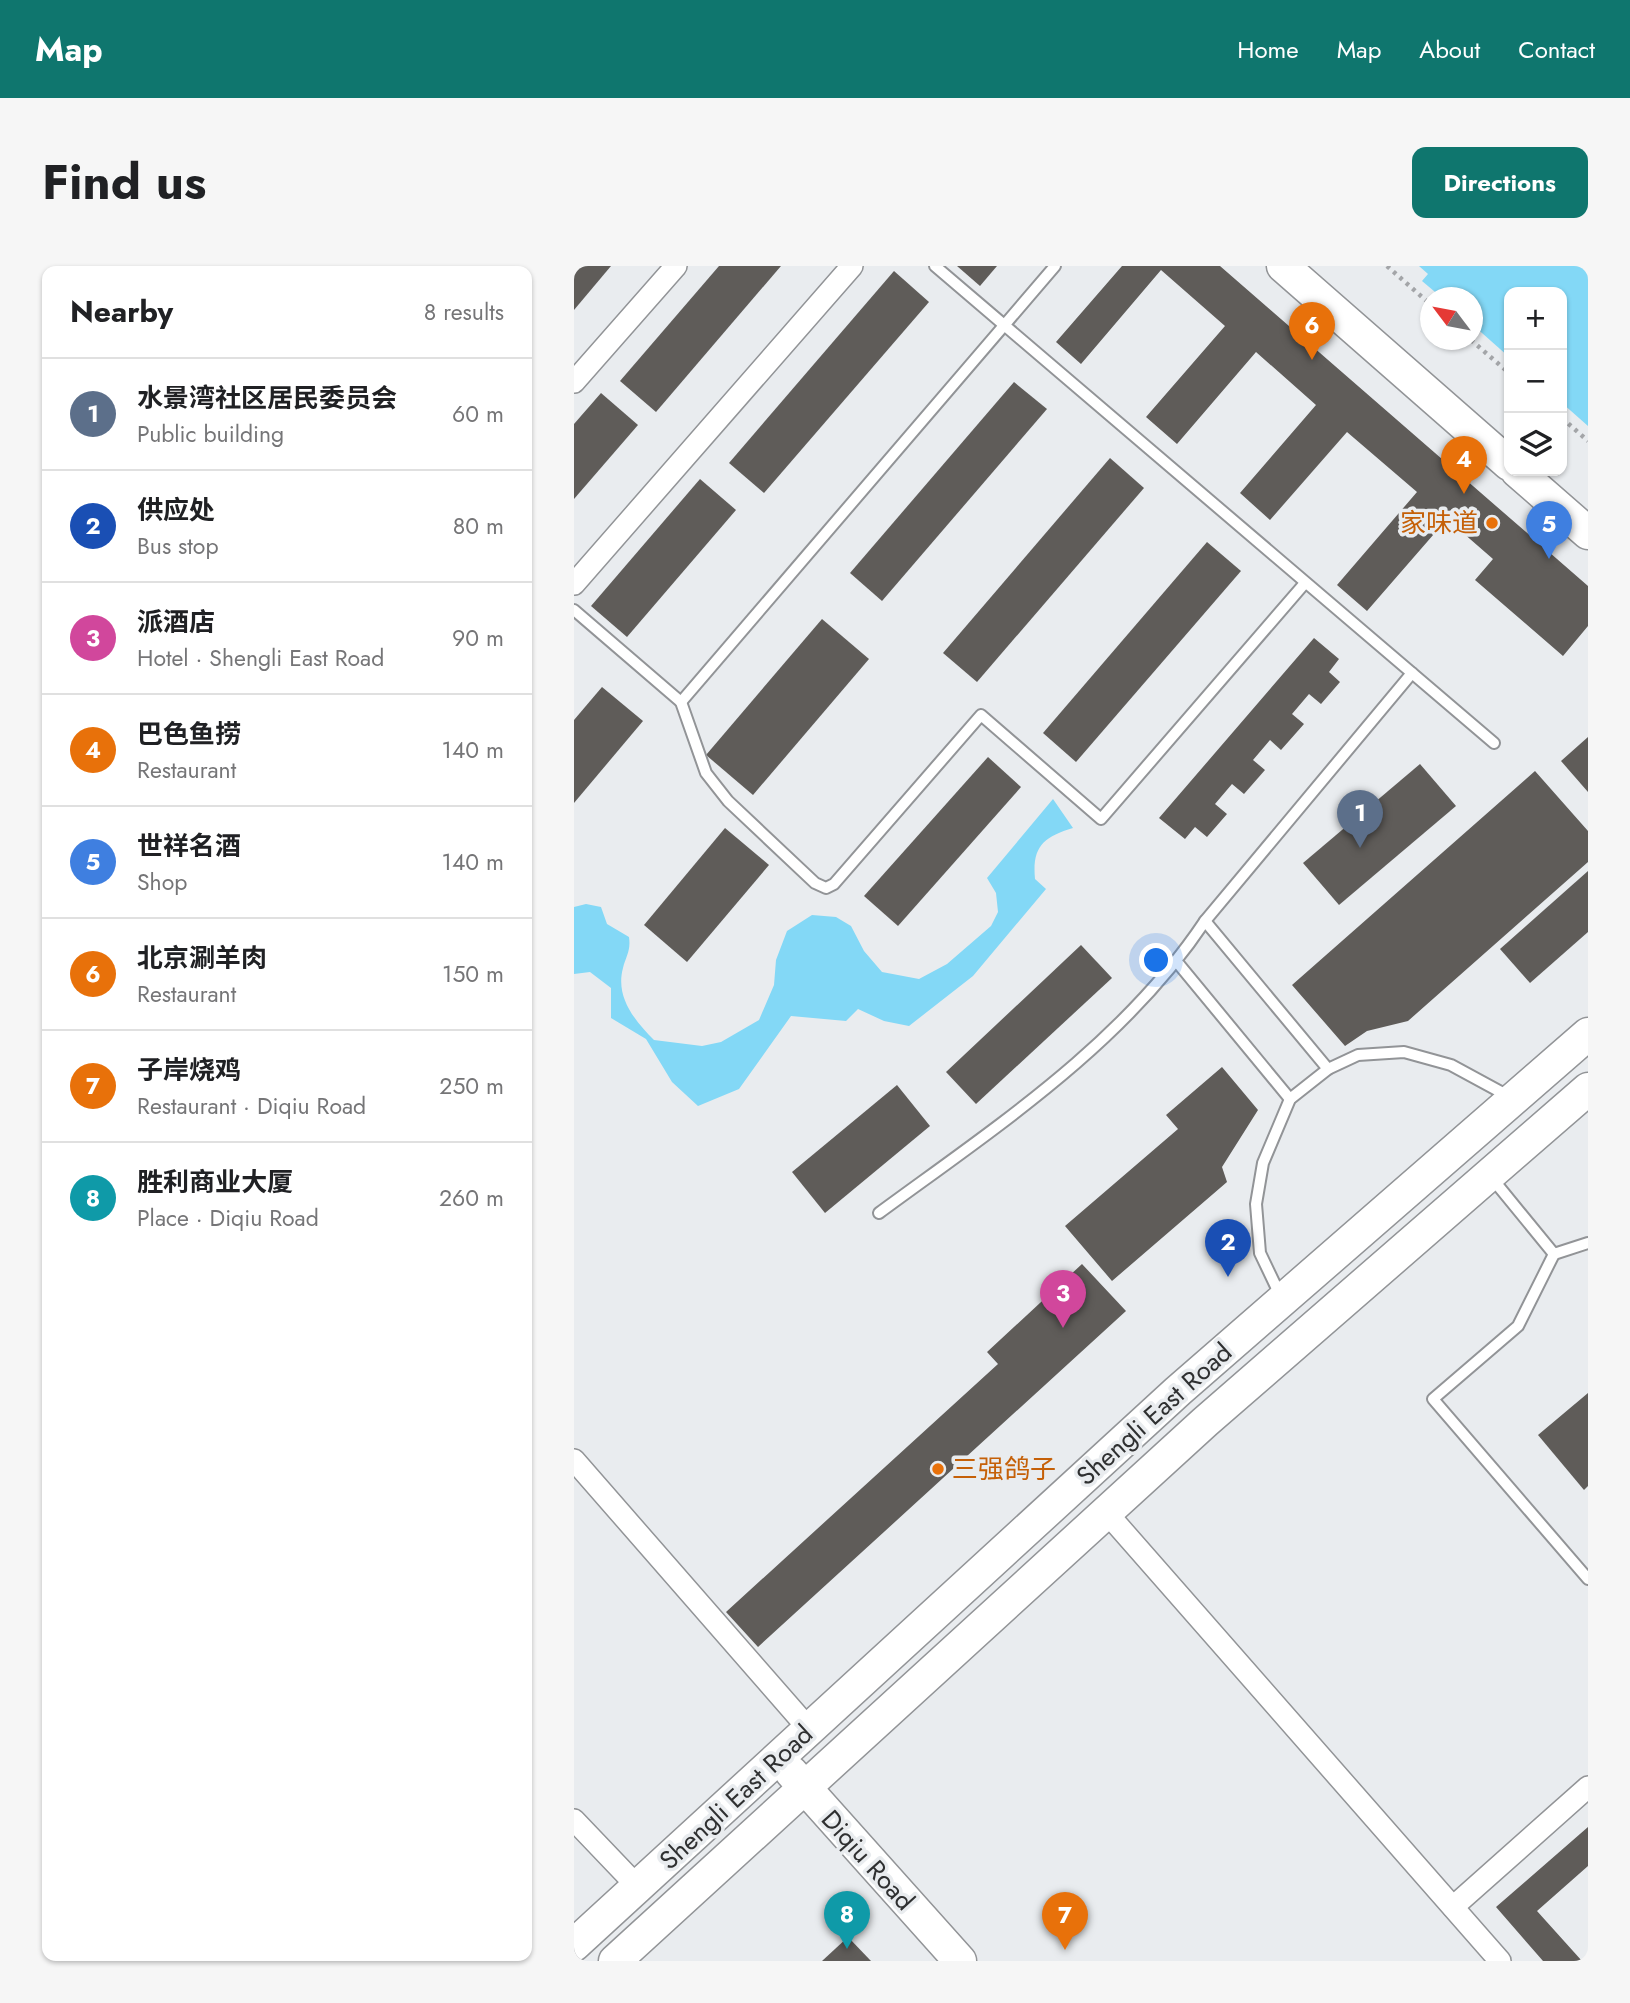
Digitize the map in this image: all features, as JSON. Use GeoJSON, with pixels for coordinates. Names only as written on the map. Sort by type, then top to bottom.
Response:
{"type":"FeatureCollection","features":[{"type":"Feature","properties":{"kind":"main road"},"geometry":{"type":"LineString","coordinates":[[1283,266],[1504,460]]}},
{"type":"Feature","properties":{"kind":"main road"},"geometry":{"type":"LineString","coordinates":[[1523,476],[1588,533]]}},
{"type":"Feature","properties":{"kind":"main road","name":"Shengli East Road"},"geometry":{"type":"LineString","coordinates":[[574,1945],[1178,1391],[1588,1034]]}},
{"type":"Feature","properties":{"kind":"main road","name":"Shengli East Road"},"geometry":{"type":"LineString","coordinates":[[615,1961],[1106,1512],[1588,1089]]}},
{"type":"Feature","properties":{"kind":"main road","name":"Diqiu Road"},"geometry":{"type":"LineString","coordinates":[[779,1757],[960,1961]]}},
{"type":"Feature","properties":{"kind":"street"},"geometry":{"type":"LineString","coordinates":[[574,382],[676,266]]}},
{"type":"Feature","properties":{"kind":"street"},"geometry":{"type":"LineString","coordinates":[[574,584],[852,266]]}},
{"type":"Feature","properties":{"kind":"street"},"geometry":{"type":"LineString","coordinates":[[574,1461],[809,1729]]}},
{"type":"Feature","properties":{"kind":"street"},"geometry":{"type":"LineString","coordinates":[[1106,1512],[1500,1961]]}},
{"type":"Feature","properties":{"kind":"street"},"geometry":{"type":"LineString","coordinates":[[1453,1907],[1588,1787]]}},
{"type":"Feature","properties":{"kind":"street"},"geometry":{"type":"LineString","coordinates":[[574,1820],[638,1887]]}},
{"type":"Feature","properties":{"kind":"lane"},"geometry":{"type":"LineString","coordinates":[[935,266],[1494,743]]}},
{"type":"Feature","properties":{"kind":"lane"},"geometry":{"type":"LineString","coordinates":[[681,702],[1055,266]]}},
{"type":"Feature","properties":{"kind":"lane"},"geometry":{"type":"LineString","coordinates":[[574,610],[681,702],[706,773],[728,801],[815,883],[826,888],[834,884],[981,715],[1101,819],[1305,583]]}},
{"type":"Feature","properties":{"kind":"lane"},"geometry":{"type":"LineString","coordinates":[[879,1213],[1037,1097],[1128,1016],[1177,962],[1205,921],[1412,673]]}},
{"type":"Feature","properties":{"kind":"lane"},"geometry":{"type":"LineString","coordinates":[[1205,921],[1328,1069]]}},
{"type":"Feature","properties":{"kind":"lane"},"geometry":{"type":"LineString","coordinates":[[1177,962],[1290,1098]]}},
{"type":"Feature","properties":{"kind":"lane"},"geometry":{"type":"LineString","coordinates":[[1282,1299],[1260,1254],[1256,1204],[1263,1163],[1290,1098],[1328,1069],[1357,1055],[1404,1052],[1451,1065],[1514,1099]]}},
{"type":"Feature","properties":{"kind":"lane"},"geometry":{"type":"LineString","coordinates":[[1489,1175],[1554,1254]]}},
{"type":"Feature","properties":{"kind":"lane"},"geometry":{"type":"LineString","coordinates":[[1588,1243],[1554,1254],[1518,1326],[1433,1399],[1588,1579]]}},
{"type":"Feature","properties":{"kind":"lane"},"geometry":{"type":"LineString","coordinates":[[1578,1567],[1588,1559]]}},
{"type":"Feature","properties":{"kind":"path"},"geometry":{"type":"LineString","coordinates":[[1387,266],[1420,295]]}},
{"type":"Feature","properties":{"kind":"path"},"geometry":{"type":"LineString","coordinates":[[1483,350],[1504,369]]}},
{"type":"Feature","properties":{"kind":"path"},"geometry":{"type":"LineString","coordinates":[[1567,422],[1588,441]]}},
{"type":"Feature","properties":{"kind":"water"},"geometry":{"type":"Polygon","coordinates":[[[1419,266],[1584,266],[1588,269],[1588,426],[1567,407],[1567,287],[1504,287],[1504,353],[1483,334],[1483,287],[1429,287],[1422,281],[1428,274],[1419,266]]]}},
{"type":"Feature","properties":{"kind":"water"},"geometry":{"type":"Polygon","coordinates":[[[1053,799],[1073,828],[1054,835],[1038,851],[1035,859],[1035,879],[1046,889],[973,976],[909,1026],[884,1021],[858,1009],[846,1021],[791,1016],[739,1089],[698,1106],[672,1082],[646,1039],[611,1018],[611,988],[590,972],[574,974],[574,907],[586,904],[601,907],[607,924],[629,937],[629,950],[621,979],[624,999],[634,1017],[654,1040],[702,1046],[721,1042],[759,1020],[774,985],[776,960],[787,931],[812,915],[836,917],[851,926],[864,951],[882,972],[919,979],[947,964],[991,926],[998,912],[996,893],[987,878],[1053,799]]]}},
{"type":"Feature","properties":{"kind":"building"},"geometry":{"type":"Polygon","coordinates":[[[574,266],[611,266],[574,310],[574,266]]]}},
{"type":"Feature","properties":{"kind":"building"},"geometry":{"type":"Polygon","coordinates":[[[719,266],[781,266],[656,412],[620,381],[719,266]]]}},
{"type":"Feature","properties":{"kind":"building"},"geometry":{"type":"Polygon","coordinates":[[[957,266],[997,266],[980,286],[957,266]]]}},
{"type":"Feature","properties":{"kind":"building"},"geometry":{"type":"Polygon","coordinates":[[[1122,266],[1220,266],[1588,586],[1588,626],[1563,656],[1475,580],[1493,559],[1447,519],[1367,611],[1337,585],[1417,492],[1347,432],[1270,520],[1240,493],[1316,405],[1256,352],[1177,444],[1146,417],[1225,326],[1161,270],[1081,364],[1056,342],[1122,266]]]}},
{"type":"Feature","properties":{"kind":"building"},"geometry":{"type":"Polygon","coordinates":[[[894,271],[929,302],[764,493],[729,463],[894,271]]]}},
{"type":"Feature","properties":{"kind":"building"},"geometry":{"type":"Polygon","coordinates":[[[1014,382],[1047,409],[882,601],[850,573],[1014,382]]]}},
{"type":"Feature","properties":{"kind":"building"},"geometry":{"type":"Polygon","coordinates":[[[601,393],[638,425],[574,499],[574,424],[601,393]]]}},
{"type":"Feature","properties":{"kind":"building"},"geometry":{"type":"Polygon","coordinates":[[[1110,458],[1144,488],[977,682],[943,653],[1110,458]]]}},
{"type":"Feature","properties":{"kind":"building"},"geometry":{"type":"Polygon","coordinates":[[[700,479],[736,510],[627,637],[591,606],[700,479]]]}},
{"type":"Feature","properties":{"kind":"building"},"geometry":{"type":"Polygon","coordinates":[[[1207,542],[1241,571],[1076,762],[1043,733],[1207,542]]]}},
{"type":"Feature","properties":{"kind":"building"},"geometry":{"type":"Polygon","coordinates":[[[822,619],[869,659],[753,795],[706,755],[822,619]]]}},
{"type":"Feature","properties":{"kind":"building"},"geometry":{"type":"Polygon","coordinates":[[[1314,638],[1339,659],[1329,672],[1340,682],[1321,704],[1309,694],[1292,714],[1304,724],[1281,750],[1270,740],[1253,760],[1265,770],[1244,794],[1232,784],[1215,804],[1227,814],[1207,837],[1195,827],[1185,839],[1159,818],[1314,638]]]}},
{"type":"Feature","properties":{"kind":"building"},"geometry":{"type":"Polygon","coordinates":[[[602,687],[643,721],[574,803],[574,720],[602,687]]]}},
{"type":"Feature","properties":{"kind":"building"},"geometry":{"type":"Polygon","coordinates":[[[1588,737],[1588,792],[1561,761],[1588,737]]]}},
{"type":"Feature","properties":{"kind":"building"},"geometry":{"type":"Polygon","coordinates":[[[988,757],[1021,787],[898,926],[864,896],[988,757]]]}},
{"type":"Feature","properties":{"kind":"building"},"geometry":{"type":"Polygon","coordinates":[[[1420,764],[1456,806],[1339,905],[1303,863],[1420,764]]]}},
{"type":"Feature","properties":{"kind":"building"},"geometry":{"type":"Polygon","coordinates":[[[1535,771],[1588,831],[1588,862],[1408,1021],[1367,1031],[1345,1046],[1292,985],[1535,771]]]}},
{"type":"Feature","properties":{"kind":"building"},"geometry":{"type":"Polygon","coordinates":[[[725,828],[769,865],[687,962],[644,925],[725,828]]]}},
{"type":"Feature","properties":{"kind":"building"},"geometry":{"type":"Polygon","coordinates":[[[1588,871],[1588,932],[1530,983],[1500,949],[1588,871]]]}},
{"type":"Feature","properties":{"kind":"building"},"geometry":{"type":"Polygon","coordinates":[[[1081,945],[1112,978],[976,1104],[946,1072],[1081,945]]]}},
{"type":"Feature","properties":{"kind":"building"},"geometry":{"type":"Polygon","coordinates":[[[1222,1067],[1258,1110],[1222,1167],[1227,1182],[1112,1281],[1065,1226],[1178,1129],[1166,1115],[1222,1067]]]}},
{"type":"Feature","properties":{"kind":"building"},"geometry":{"type":"Polygon","coordinates":[[[897,1085],[930,1126],[825,1213],[792,1172],[897,1085]]]}},
{"type":"Feature","properties":{"kind":"building"},"geometry":{"type":"Polygon","coordinates":[[[1082,1264],[1126,1311],[758,1647],[726,1612],[998,1364],[987,1352],[1082,1264]]]}},
{"type":"Feature","properties":{"kind":"building"},"geometry":{"type":"Polygon","coordinates":[[[1588,1393],[1588,1486],[1584,1490],[1538,1435],[1588,1393]]]}},
{"type":"Feature","properties":{"kind":"building"},"geometry":{"type":"Polygon","coordinates":[[[1588,1827],[1588,1866],[1537,1911],[1582,1961],[1543,1961],[1496,1907],[1588,1827]]]}},
{"type":"Feature","properties":{"kind":"building"},"geometry":{"type":"Polygon","coordinates":[[[848,1937],[871,1961],[822,1961],[848,1937]]]}},
{"type":"Feature","properties":{"kind":"place","name":"北京涮羊肉"},"geometry":{"type":"Point","coordinates":[1312,360]}},
{"type":"Feature","properties":{"kind":"place","name":"巴色鱼捞"},"geometry":{"type":"Point","coordinates":[1464,494]}},
{"type":"Feature","properties":{"kind":"place","name":"家味道"},"geometry":{"type":"Point","coordinates":[1492,523]}},
{"type":"Feature","properties":{"kind":"place","name":"世祥名酒"},"geometry":{"type":"Point","coordinates":[1549,559]}},
{"type":"Feature","properties":{"kind":"place","name":"水景湾社区居民委员会"},"geometry":{"type":"Point","coordinates":[1360,848]}},
{"type":"Feature","properties":{"kind":"place","name":"供应处"},"geometry":{"type":"Point","coordinates":[1228,1277]}},
{"type":"Feature","properties":{"kind":"place","name":"派酒店"},"geometry":{"type":"Point","coordinates":[1063,1328]}},
{"type":"Feature","properties":{"kind":"place","name":"三强鸽子"},"geometry":{"type":"Point","coordinates":[938,1469]}},
{"type":"Feature","properties":{"kind":"place","name":"胜利商业大厦"},"geometry":{"type":"Point","coordinates":[847,1949]}},
{"type":"Feature","properties":{"kind":"place","name":"子岸烧鸡"},"geometry":{"type":"Point","coordinates":[1065,1950]}}]}
